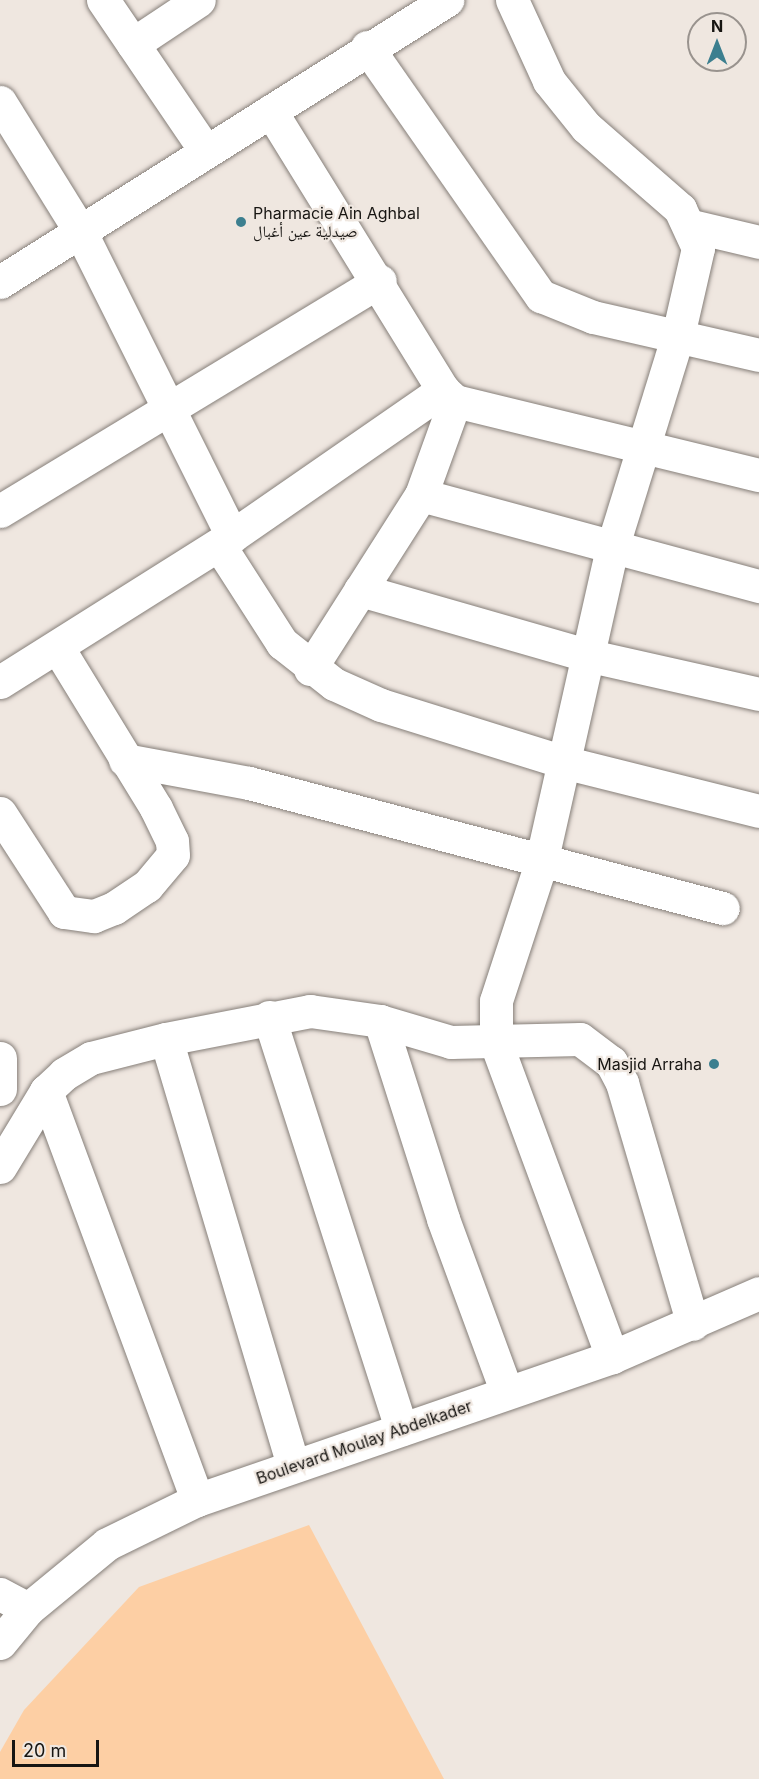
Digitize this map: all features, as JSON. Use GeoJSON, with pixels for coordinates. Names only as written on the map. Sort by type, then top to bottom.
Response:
{"type":"FeatureCollection","features":[{"type":"Feature","properties":{"kind":"street"},"geometry":{"type":"LineString","coordinates":[[104,0],[205,150]]}},
{"type":"Feature","properties":{"kind":"street"},"geometry":{"type":"LineString","coordinates":[[134,44],[199,0]]}},
{"type":"Feature","properties":{"kind":"street"},"geometry":{"type":"LineString","coordinates":[[0,282],[205,150],[271,111],[367,47],[447,0]]}},
{"type":"Feature","properties":{"kind":"street"},"geometry":{"type":"LineString","coordinates":[[512,0],[549,81],[586,127],[681,209],[692,226],[698,248],[678,334],[612,548],[586,655],[567,763],[495,1024],[612,1357]]}},
{"type":"Feature","properties":{"kind":"street"},"geometry":{"type":"LineString","coordinates":[[367,47],[540,296],[593,317],[678,334],[759,355]]}},
{"type":"Feature","properties":{"kind":"street"},"geometry":{"type":"LineString","coordinates":[[0,102],[80,231],[170,408],[260,615],[310,669],[381,705],[567,763],[759,811]]}},
{"type":"Feature","properties":{"kind":"street"},"geometry":{"type":"LineString","coordinates":[[271,111],[381,281],[449,395],[641,448],[759,474]]}},
{"type":"Feature","properties":{"kind":"street"},"geometry":{"type":"LineString","coordinates":[[692,226],[759,242]]}},
{"type":"Feature","properties":{"kind":"street"},"geometry":{"type":"LineString","coordinates":[[0,511],[381,281]]}},
{"type":"Feature","properties":{"kind":"street"},"geometry":{"type":"LineString","coordinates":[[310,669],[421,495],[449,395]]}},
{"type":"Feature","properties":{"kind":"street"},"geometry":{"type":"LineString","coordinates":[[0,682],[58,648],[449,395]]}},
{"type":"Feature","properties":{"kind":"street"},"geometry":{"type":"LineString","coordinates":[[421,495],[759,586]]}},
{"type":"Feature","properties":{"kind":"street"},"geometry":{"type":"LineString","coordinates":[[360,590],[586,655],[759,694]]}},
{"type":"Feature","properties":{"kind":"street"},"geometry":{"type":"LineString","coordinates":[[0,813],[64,912],[94,916],[114,908],[147,886],[173,855],[160,816],[58,648]]}},
{"type":"Feature","properties":{"kind":"street"},"geometry":{"type":"LineString","coordinates":[[125,760],[249,783],[541,863],[723,908]]}},
{"type":"Feature","properties":{"kind":"street"},"geometry":{"type":"LineString","coordinates":[[0,1167],[46,1091],[91,1058],[165,1039],[269,1017],[310,1011],[380,1021],[451,1042],[495,1024],[580,1039],[611,1062],[693,1324]]}},
{"type":"Feature","properties":{"kind":"street"},"geometry":{"type":"LineString","coordinates":[[269,1017],[401,1429]]}},
{"type":"Feature","properties":{"kind":"street"},"geometry":{"type":"LineString","coordinates":[[380,1021],[443,1219],[507,1393]]}},
{"type":"Feature","properties":{"kind":"street"},"geometry":{"type":"LineString","coordinates":[[165,1039],[293,1464]]}},
{"type":"Feature","properties":{"kind":"street"},"geometry":{"type":"LineString","coordinates":[[0,1058],[0,1089]]}},
{"type":"Feature","properties":{"kind":"street"},"geometry":{"type":"LineString","coordinates":[[46,1091],[197,1500]]}},
{"type":"Feature","properties":{"kind":"street","name":"Boulevard Moulay Abdelkader"},"geometry":{"type":"LineString","coordinates":[[0,1643],[14,1601],[107,1544],[197,1500],[293,1464],[612,1357],[757,1297]]}},
{"type":"Feature","properties":{"kind":"shaded area"},"geometry":{"type":"Polygon","coordinates":[[[309,1525],[444,1779],[0,1779],[0,1752],[24,1710],[139,1587],[309,1525]]]}},
{"type":"Feature","properties":{"kind":"place","name":"Pharmacie Ain Aghbal صيدلية عين أغبال"},"geometry":{"type":"Point","coordinates":[241,222]}},
{"type":"Feature","properties":{"kind":"place","name":"Masjid Arraha"},"geometry":{"type":"Point","coordinates":[714,1064]}}]}
